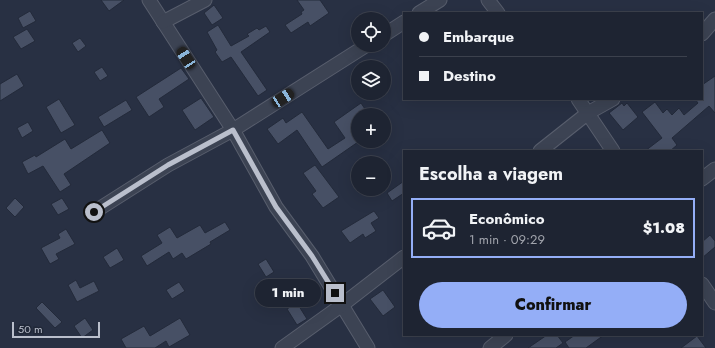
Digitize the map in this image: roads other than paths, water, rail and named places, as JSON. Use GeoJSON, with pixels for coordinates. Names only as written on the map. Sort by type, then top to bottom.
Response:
{"type":"FeatureCollection","features":[{"type":"Feature","properties":{"kind":"street"},"geometry":{"type":"LineString","coordinates":[[149,0],[233,130],[276,207],[312,256],[368,348]]}},
{"type":"Feature","properties":{"kind":"street"},"geometry":{"type":"LineString","coordinates":[[163,22],[205,0]]}},
{"type":"Feature","properties":{"kind":"street"},"geometry":{"type":"LineString","coordinates":[[421,12],[440,0]]}},
{"type":"Feature","properties":{"kind":"street"},"geometry":{"type":"LineString","coordinates":[[488,0],[497,12]]}},
{"type":"Feature","properties":{"kind":"street"},"geometry":{"type":"LineString","coordinates":[[703,33],[715,19]]}},
{"type":"Feature","properties":{"kind":"street"},"geometry":{"type":"LineString","coordinates":[[391,30],[403,23]]}},
{"type":"Feature","properties":{"kind":"street"},"geometry":{"type":"LineString","coordinates":[[94,212],[168,165],[233,130],[356,52]]}},
{"type":"Feature","properties":{"kind":"street"},"geometry":{"type":"LineString","coordinates":[[579,100],[612,150]]}},
{"type":"Feature","properties":{"kind":"street"},"geometry":{"type":"LineString","coordinates":[[541,150],[588,113],[611,100]]}},
{"type":"Feature","properties":{"kind":"street"},"geometry":{"type":"LineString","coordinates":[[703,178],[715,169]]}},
{"type":"Feature","properties":{"kind":"street"},"geometry":{"type":"LineString","coordinates":[[282,348],[342,305],[403,258]]}},
{"type":"Feature","properties":{"kind":"street"},"geometry":{"type":"LineString","coordinates":[[703,285],[715,303]]}},
{"type":"Feature","properties":{"kind":"street"},"geometry":{"type":"LineString","coordinates":[[490,348],[505,336]]}}]}
